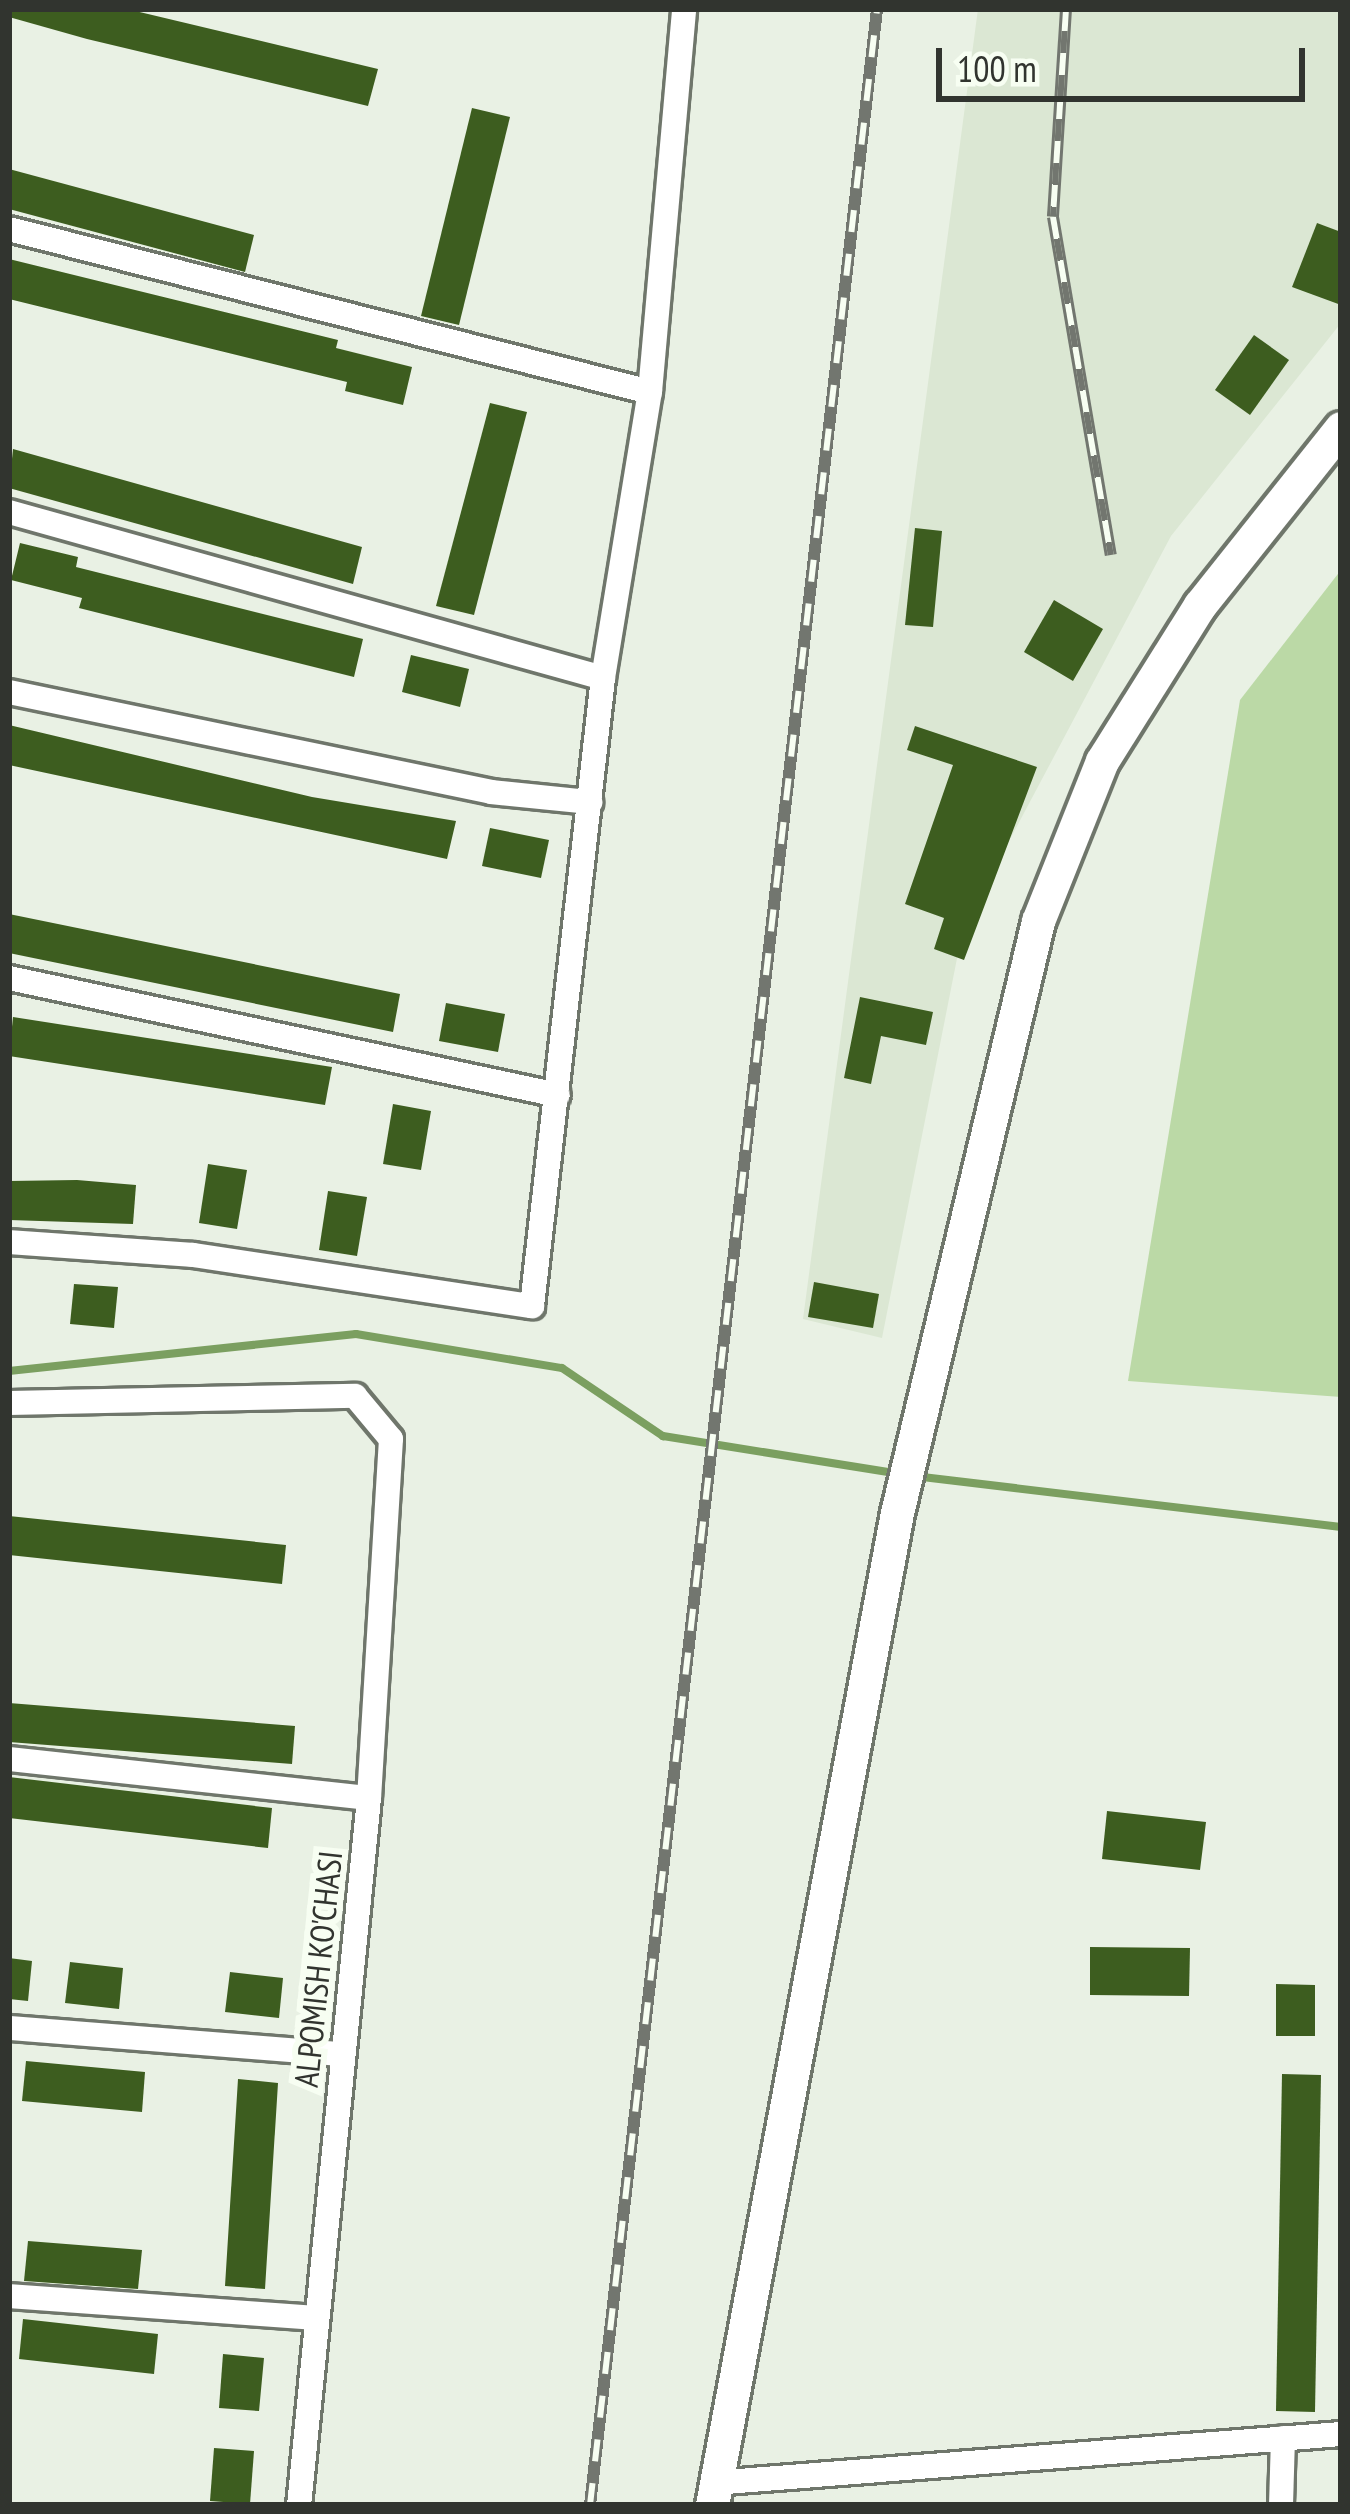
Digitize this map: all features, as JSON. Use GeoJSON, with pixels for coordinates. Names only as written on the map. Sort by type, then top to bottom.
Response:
{"type":"FeatureCollection","features":[{"type":"Feature","properties":{"kind":"main road"},"geometry":{"type":"LineString","coordinates":[[712,2494],[897,1514],[1038,921],[1102,761],[1200,605],[1341,428]]}},
{"type":"Feature","properties":{"kind":"street"},"geometry":{"type":"LineString","coordinates":[[9,1242],[193,1255],[532,1306],[603,678],[650,392],[684,9]]}},
{"type":"Feature","properties":{"kind":"street"},"geometry":{"type":"LineString","coordinates":[[9,229],[650,392]]}},
{"type":"Feature","properties":{"kind":"street"},"geometry":{"type":"LineString","coordinates":[[9,512],[603,678]]}},
{"type":"Feature","properties":{"kind":"street"},"geometry":{"type":"LineString","coordinates":[[9,692],[491,792],[590,802]]}},
{"type":"Feature","properties":{"kind":"street"},"geometry":{"type":"LineString","coordinates":[[9,978],[558,1095]]}},
{"type":"Feature","properties":{"kind":"street","name":"ALPOMISH KO'CHASI"},"geometry":{"type":"LineString","coordinates":[[9,1403],[355,1396],[391,1439],[369,1798],[299,2505]]}},
{"type":"Feature","properties":{"kind":"street"},"geometry":{"type":"LineString","coordinates":[[9,1759],[369,1798]]}},
{"type":"Feature","properties":{"kind":"street"},"geometry":{"type":"LineString","coordinates":[[9,2027],[342,2054]]}},
{"type":"Feature","properties":{"kind":"street"},"geometry":{"type":"LineString","coordinates":[[9,2296],[315,2318]]}},
{"type":"Feature","properties":{"kind":"street"},"geometry":{"type":"LineString","coordinates":[[712,2494],[1341,2434]]}},
{"type":"Feature","properties":{"kind":"street"},"geometry":{"type":"LineString","coordinates":[[1281,2505],[1283,2438]]}},
{"type":"Feature","properties":{"kind":"shaded area"},"geometry":{"type":"Polygon","coordinates":[[[978,9],[1341,9],[1341,323],[1171,536],[963,928],[882,1338],[803,1319],[978,9]]]}},
{"type":"Feature","properties":{"kind":"green space"},"geometry":{"type":"Polygon","coordinates":[[[1341,570],[1341,1397],[1128,1381],[1240,700],[1341,570]]]}},
{"type":"Feature","properties":{"kind":"building"},"geometry":{"type":"Polygon","coordinates":[[[9,9],[127,9],[378,69],[368,106],[87,39],[9,17],[9,9]]]}},
{"type":"Feature","properties":{"kind":"building"},"geometry":{"type":"Polygon","coordinates":[[[472,108],[510,117],[459,325],[421,316],[472,108]]]}},
{"type":"Feature","properties":{"kind":"building"},"geometry":{"type":"Polygon","coordinates":[[[9,169],[254,235],[245,272],[9,209],[9,169]]]}},
{"type":"Feature","properties":{"kind":"building"},"geometry":{"type":"Polygon","coordinates":[[[1317,223],[1341,232],[1341,305],[1292,287],[1317,223]]]}},
{"type":"Feature","properties":{"kind":"building"},"geometry":{"type":"Polygon","coordinates":[[[9,259],[338,340],[336,348],[412,367],[403,405],[345,391],[347,382],[9,299],[9,259]]]}},
{"type":"Feature","properties":{"kind":"building"},"geometry":{"type":"Polygon","coordinates":[[[1254,335],[1289,360],[1250,415],[1215,390],[1254,335]]]}},
{"type":"Feature","properties":{"kind":"building"},"geometry":{"type":"Polygon","coordinates":[[[490,403],[527,412],[474,615],[436,606],[490,403]]]}},
{"type":"Feature","properties":{"kind":"building"},"geometry":{"type":"Polygon","coordinates":[[[13,449],[362,547],[353,584],[9,488],[13,449]]]}},
{"type":"Feature","properties":{"kind":"building"},"geometry":{"type":"Polygon","coordinates":[[[915,528],[942,531],[933,627],[905,625],[915,528]]]}},
{"type":"Feature","properties":{"kind":"building"},"geometry":{"type":"Polygon","coordinates":[[[20,543],[78,557],[76,567],[363,639],[354,677],[79,608],[82,598],[11,580],[20,543]]]}},
{"type":"Feature","properties":{"kind":"building"},"geometry":{"type":"Polygon","coordinates":[[[1054,600],[1103,629],[1073,681],[1024,652],[1054,600]]]}},
{"type":"Feature","properties":{"kind":"building"},"geometry":{"type":"Polygon","coordinates":[[[411,655],[469,669],[460,707],[402,692],[411,655]]]}},
{"type":"Feature","properties":{"kind":"building"},"geometry":{"type":"Polygon","coordinates":[[[9,725],[312,797],[456,821],[447,859],[9,765],[9,725]]]}},
{"type":"Feature","properties":{"kind":"building"},"geometry":{"type":"Polygon","coordinates":[[[915,726],[1037,767],[964,960],[934,949],[944,918],[905,904],[953,765],[907,750],[915,726]]]}},
{"type":"Feature","properties":{"kind":"building"},"geometry":{"type":"Polygon","coordinates":[[[490,828],[549,840],[541,878],[482,866],[490,828]]]}},
{"type":"Feature","properties":{"kind":"building"},"geometry":{"type":"Polygon","coordinates":[[[9,914],[400,994],[393,1032],[9,953],[9,914]]]}},
{"type":"Feature","properties":{"kind":"building"},"geometry":{"type":"Polygon","coordinates":[[[860,997],[933,1012],[926,1045],[881,1036],[871,1084],[844,1078],[860,997]]]}},
{"type":"Feature","properties":{"kind":"building"},"geometry":{"type":"Polygon","coordinates":[[[446,1003],[505,1014],[498,1052],[439,1041],[446,1003]]]}},
{"type":"Feature","properties":{"kind":"building"},"geometry":{"type":"Polygon","coordinates":[[[13,1017],[332,1067],[325,1105],[9,1056],[13,1017]]]}},
{"type":"Feature","properties":{"kind":"building"},"geometry":{"type":"Polygon","coordinates":[[[393,1104],[431,1111],[421,1170],[383,1164],[393,1104]]]}},
{"type":"Feature","properties":{"kind":"building"},"geometry":{"type":"Polygon","coordinates":[[[208,1164],[247,1170],[237,1229],[199,1223],[208,1164]]]}},
{"type":"Feature","properties":{"kind":"building"},"geometry":{"type":"Polygon","coordinates":[[[9,1181],[136,1185],[133,1224],[9,1220],[9,1181]]]}},
{"type":"Feature","properties":{"kind":"building"},"geometry":{"type":"Polygon","coordinates":[[[328,1191],[367,1197],[357,1256],[319,1250],[328,1191]]]}},
{"type":"Feature","properties":{"kind":"building"},"geometry":{"type":"Polygon","coordinates":[[[814,1282],[879,1294],[873,1328],[808,1317],[814,1282]]]}},
{"type":"Feature","properties":{"kind":"building"},"geometry":{"type":"Polygon","coordinates":[[[74,1284],[118,1287],[114,1328],[70,1324],[74,1284]]]}},
{"type":"Feature","properties":{"kind":"building"},"geometry":{"type":"Polygon","coordinates":[[[9,1516],[286,1545],[282,1584],[9,1555],[9,1516]]]}},
{"type":"Feature","properties":{"kind":"building"},"geometry":{"type":"Polygon","coordinates":[[[9,1703],[295,1726],[292,1764],[9,1742],[9,1703]]]}},
{"type":"Feature","properties":{"kind":"building"},"geometry":{"type":"Polygon","coordinates":[[[9,1777],[272,1808],[268,1848],[9,1818],[9,1777]]]}},
{"type":"Feature","properties":{"kind":"building"},"geometry":{"type":"Polygon","coordinates":[[[1107,1811],[1206,1822],[1200,1870],[1102,1859],[1107,1811]]]}},
{"type":"Feature","properties":{"kind":"building"},"geometry":{"type":"Polygon","coordinates":[[[1090,1947],[1190,1948],[1189,1996],[1090,1995],[1090,1947]]]}},
{"type":"Feature","properties":{"kind":"building"},"geometry":{"type":"Polygon","coordinates":[[[9,1958],[32,1961],[28,2001],[9,1999],[9,1958]]]}},
{"type":"Feature","properties":{"kind":"building"},"geometry":{"type":"Polygon","coordinates":[[[70,1962],[123,1968],[119,2009],[65,2003],[70,1962]]]}},
{"type":"Feature","properties":{"kind":"building"},"geometry":{"type":"Polygon","coordinates":[[[230,1972],[283,1978],[279,2018],[225,2012],[230,1972]]]}},
{"type":"Feature","properties":{"kind":"building"},"geometry":{"type":"Polygon","coordinates":[[[1276,1984],[1315,1985],[1315,2036],[1276,2036],[1276,1984]]]}},
{"type":"Feature","properties":{"kind":"building"},"geometry":{"type":"Polygon","coordinates":[[[26,2061],[145,2072],[142,2112],[22,2101],[26,2061]]]}},
{"type":"Feature","properties":{"kind":"building"},"geometry":{"type":"Polygon","coordinates":[[[1282,2074],[1321,2075],[1315,2412],[1276,2411],[1282,2074]]]}},
{"type":"Feature","properties":{"kind":"building"},"geometry":{"type":"Polygon","coordinates":[[[238,2079],[278,2083],[265,2289],[225,2286],[238,2079]]]}},
{"type":"Feature","properties":{"kind":"building"},"geometry":{"type":"Polygon","coordinates":[[[28,2241],[142,2250],[138,2289],[24,2281],[28,2241]]]}},
{"type":"Feature","properties":{"kind":"building"},"geometry":{"type":"Polygon","coordinates":[[[23,2319],[158,2334],[154,2374],[19,2359],[23,2319]]]}},
{"type":"Feature","properties":{"kind":"building"},"geometry":{"type":"Polygon","coordinates":[[[223,2354],[264,2358],[259,2411],[219,2408],[223,2354]]]}},
{"type":"Feature","properties":{"kind":"building"},"geometry":{"type":"Polygon","coordinates":[[[214,2448],[254,2451],[250,2504],[210,2501],[214,2448]]]}},
{"type":"Feature","properties":{"kind":"waterway"},"geometry":{"type":"LineString","coordinates":[[9,1371],[356,1334],[562,1368],[663,1436],[899,1474]]}},
{"type":"Feature","properties":{"kind":"waterway"},"geometry":{"type":"LineString","coordinates":[[914,1476],[1341,1527]]}},
{"type":"Feature","properties":{"kind":"railway"},"geometry":{"type":"LineString","coordinates":[[590,2505],[877,9]]}},
{"type":"Feature","properties":{"kind":"railway"},"geometry":{"type":"LineString","coordinates":[[1066,9],[1053,217],[1111,555]]}}]}
